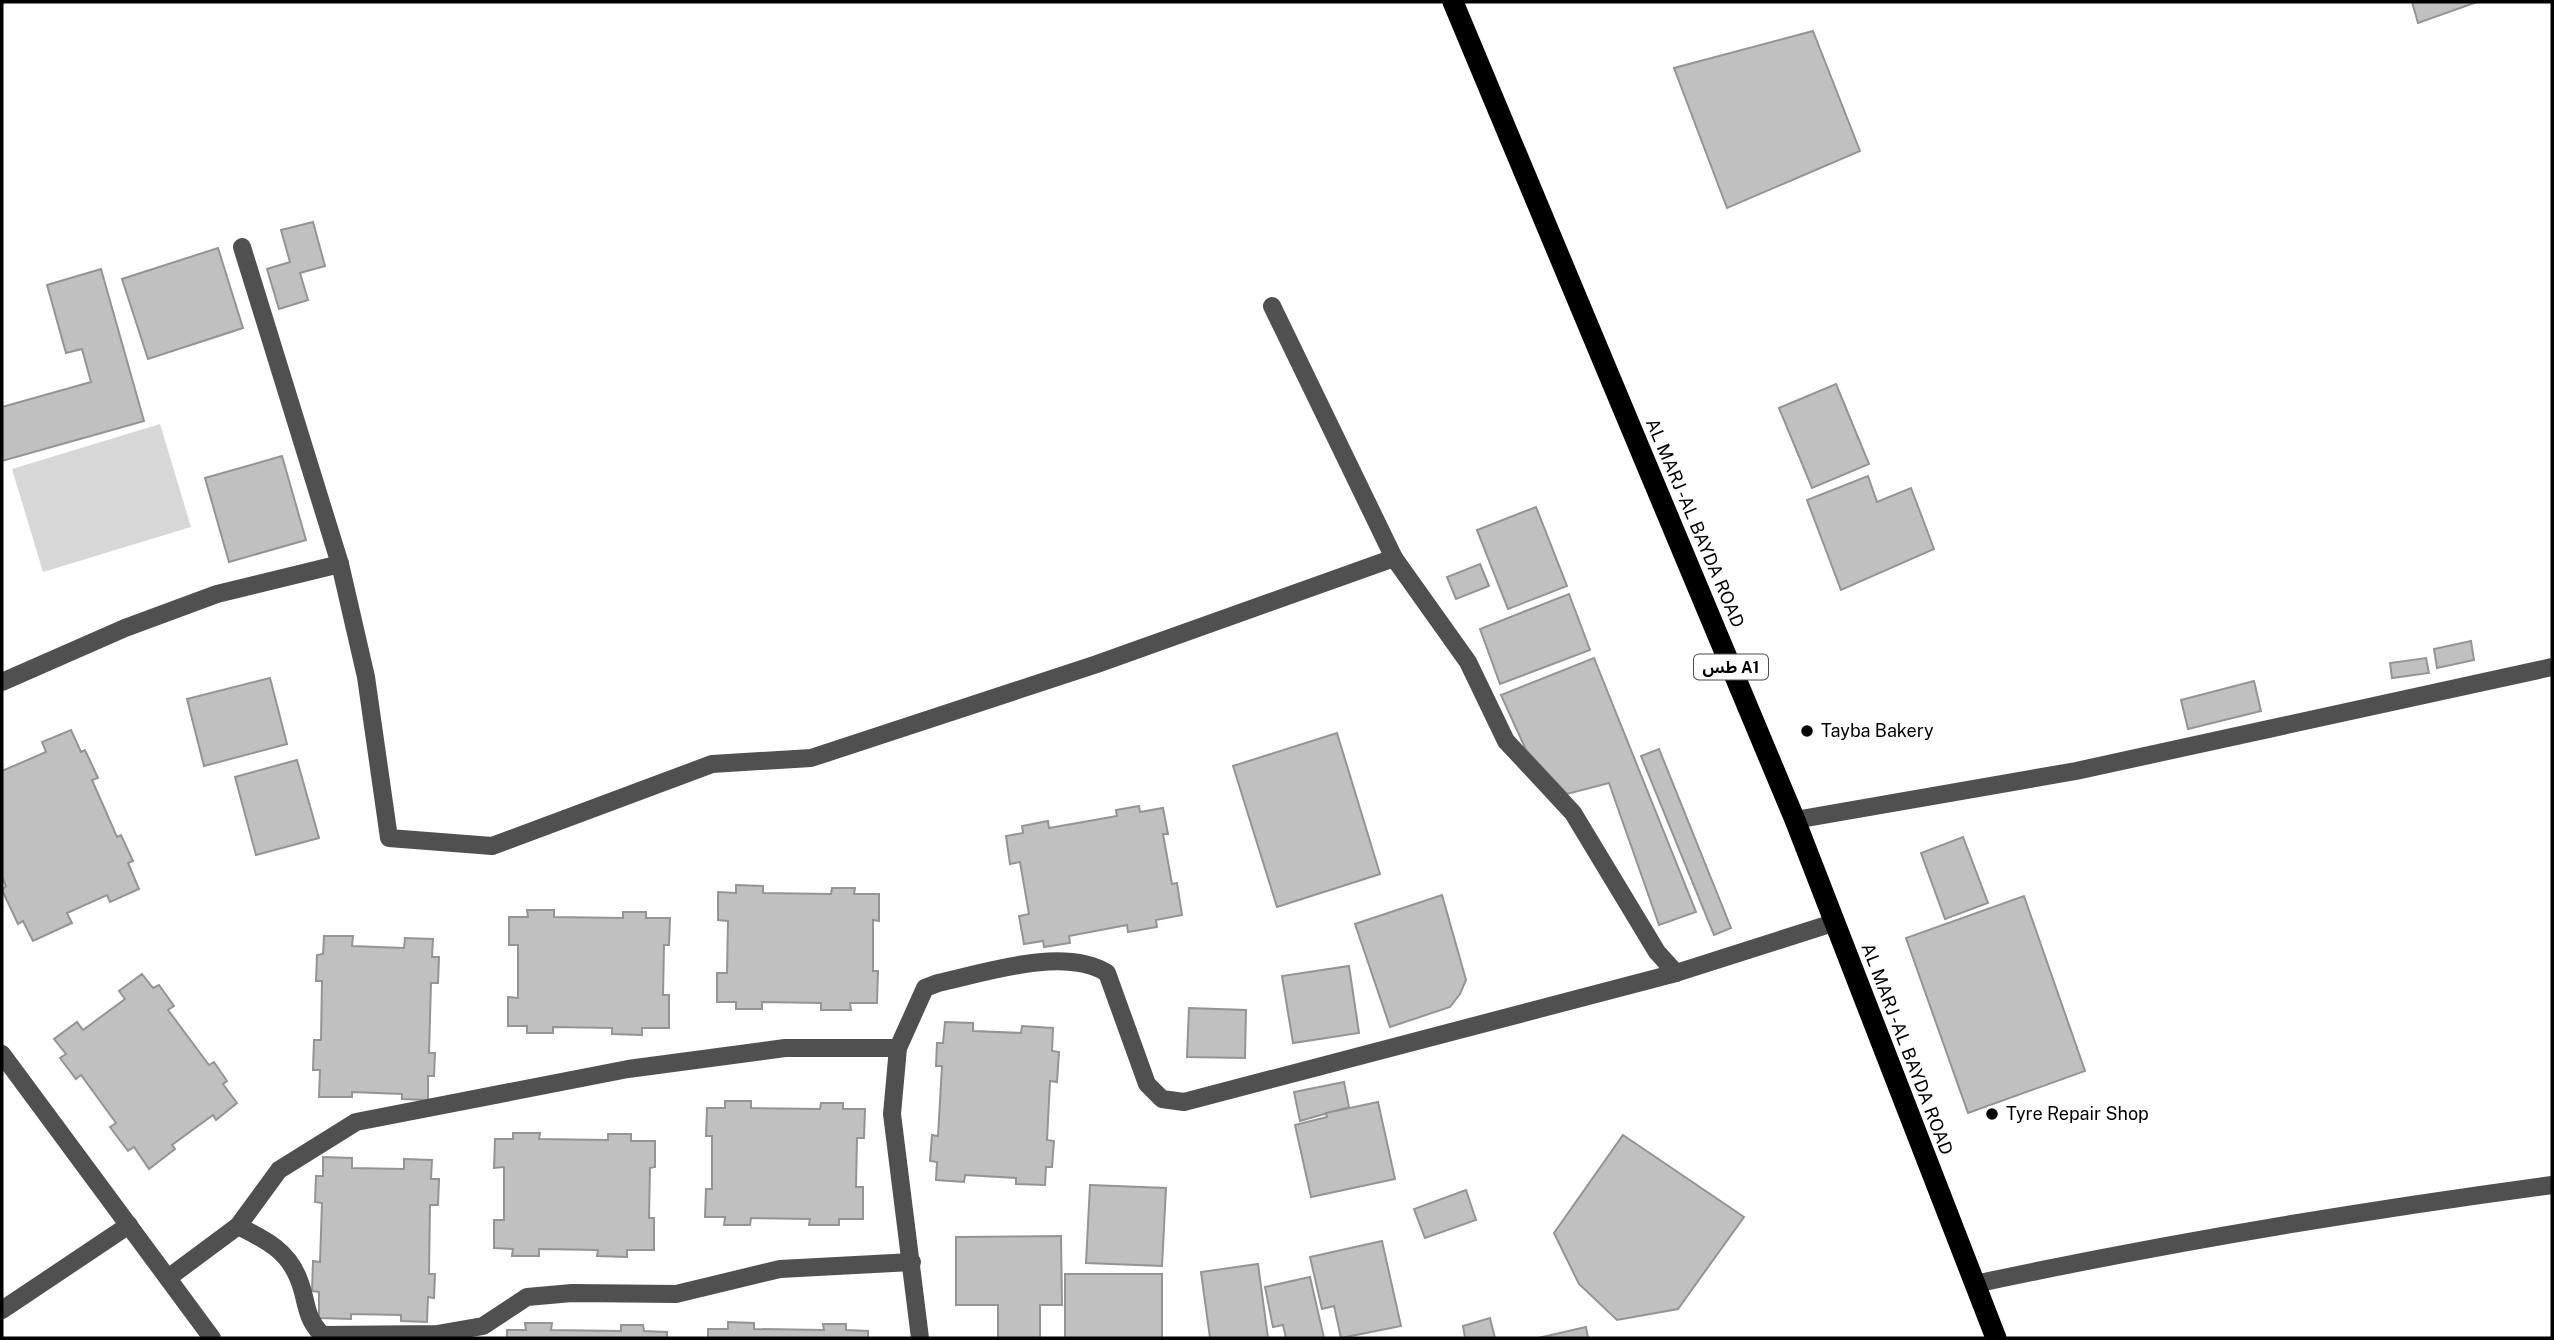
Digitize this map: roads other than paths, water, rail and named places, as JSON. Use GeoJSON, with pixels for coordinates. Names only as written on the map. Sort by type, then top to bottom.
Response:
{"type":"FeatureCollection","features":[{"type":"Feature","properties":{"kind":"highway","name":"AL MARJ -AL BAYDA ROAD"},"geometry":{"type":"LineString","coordinates":[[1452,2],[1795,820],[1996,1338]]}},
{"type":"Feature","properties":{"kind":"street"},"geometry":{"type":"LineString","coordinates":[[242,247],[340,564],[366,677],[389,838],[492,846],[712,764],[811,758],[1097,664],[1394,558]]}},
{"type":"Feature","properties":{"kind":"street"},"geometry":{"type":"LineString","coordinates":[[1272,306],[1394,558],[1468,662],[1506,741],[1573,813],[1657,953],[1676,973]]}},
{"type":"Feature","properties":{"kind":"street"},"geometry":{"type":"LineString","coordinates":[[2,682],[125,628],[217,594],[340,564]]}},
{"type":"Feature","properties":{"kind":"street"},"geometry":{"type":"LineString","coordinates":[[1795,820],[2076,771],[2552,667]]}},
{"type":"Feature","properties":{"kind":"street"},"geometry":{"type":"LineString","coordinates":[[920,1338],[892,1114],[898,1048],[925,988],[937,982],[1043,961],[1093,964],[1107,973],[1147,1084],[1162,1098],[1184,1102],[1676,973],[1833,923]]}},
{"type":"Feature","properties":{"kind":"street"},"geometry":{"type":"LineString","coordinates":[[168,1278],[238,1226],[279,1170],[356,1122],[628,1069],[785,1048],[898,1048]]}},
{"type":"Feature","properties":{"kind":"street"},"geometry":{"type":"LineString","coordinates":[[2,1054],[212,1338]]}},
{"type":"Feature","properties":{"kind":"street"},"geometry":{"type":"LineString","coordinates":[[1975,1284],[2134,1251],[2552,1185]]}},
{"type":"Feature","properties":{"kind":"street"},"geometry":{"type":"LineString","coordinates":[[2,1310],[129,1225]]}},
{"type":"Feature","properties":{"kind":"street"},"geometry":{"type":"LineString","coordinates":[[238,1226],[275,1244],[299,1278],[309,1321],[322,1335],[437,1334],[482,1326],[527,1297],[572,1293],[676,1294],[780,1269],[912,1262]]}},
{"type":"Feature","properties":{"kind":"place","name":"Tayba Bakery"},"geometry":{"type":"Point","coordinates":[1807,731]}},
{"type":"Feature","properties":{"kind":"place","name":"Tyre Repair Shop"},"geometry":{"type":"Point","coordinates":[1992,1114]}}]}
